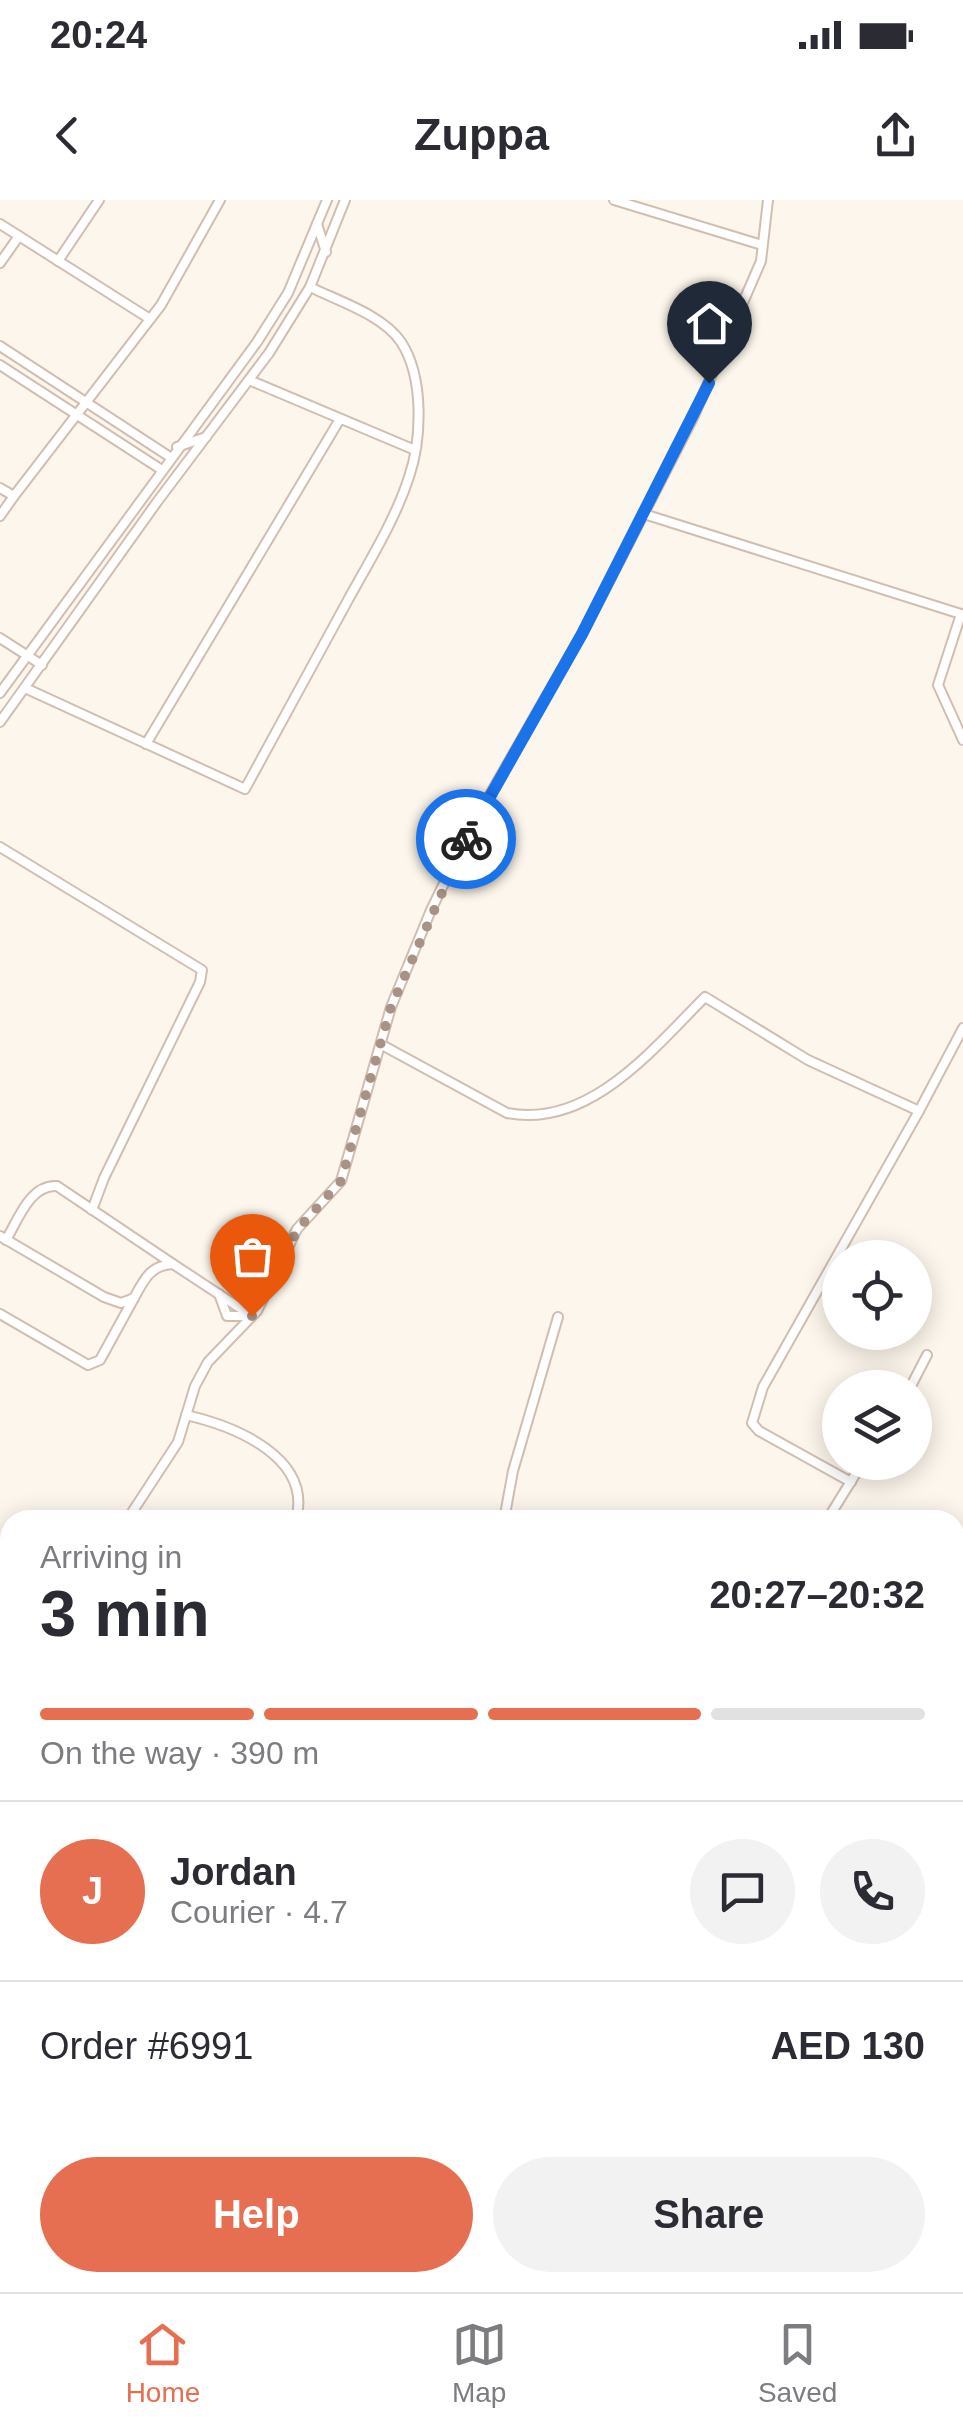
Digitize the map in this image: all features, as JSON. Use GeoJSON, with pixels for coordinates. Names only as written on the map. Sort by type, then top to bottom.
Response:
{"type":"FeatureCollection","features":[{"type":"Feature","properties":{"kind":"street"},"geometry":{"type":"LineString","coordinates":[[58,261],[99,200]]}},
{"type":"Feature","properties":{"kind":"street"},"geometry":{"type":"LineString","coordinates":[[0,516],[150,319],[220,200]]}},
{"type":"Feature","properties":{"kind":"street"},"geometry":{"type":"LineString","coordinates":[[0,694],[288,293],[327,200]]}},
{"type":"Feature","properties":{"kind":"street"},"geometry":{"type":"LineString","coordinates":[[0,722],[256,371],[310,287],[345,200]]}},
{"type":"Feature","properties":{"kind":"street"},"geometry":{"type":"LineString","coordinates":[[614,200],[762,245]]}},
{"type":"Feature","properties":{"kind":"street"},"geometry":{"type":"LineString","coordinates":[[651,211],[655,200]]}},
{"type":"Feature","properties":{"kind":"street"},"geometry":{"type":"LineString","coordinates":[[134,1510],[178,1442],[195,1386],[208,1362],[252,1316],[298,1229],[341,1181],[391,1007],[431,910],[472,824],[582,634],[740,314],[761,261],[768,200]]}},
{"type":"Feature","properties":{"kind":"street"},"geometry":{"type":"LineString","coordinates":[[0,224],[150,319]]}},
{"type":"Feature","properties":{"kind":"street"},"geometry":{"type":"LineString","coordinates":[[317,224],[326,252]]}},
{"type":"Feature","properties":{"kind":"street"},"geometry":{"type":"LineString","coordinates":[[0,263],[19,236]]}},
{"type":"Feature","properties":{"kind":"street"},"geometry":{"type":"LineString","coordinates":[[25,688],[245,790],[389,525],[410,475],[415,450],[416,395],[410,360],[400,339],[384,325],[310,287]]}},
{"type":"Feature","properties":{"kind":"street"},"geometry":{"type":"LineString","coordinates":[[0,346],[170,457]]}},
{"type":"Feature","properties":{"kind":"street"},"geometry":{"type":"LineString","coordinates":[[0,365],[162,470]]}},
{"type":"Feature","properties":{"kind":"street"},"geometry":{"type":"LineString","coordinates":[[236,370],[256,371]]}},
{"type":"Feature","properties":{"kind":"street"},"geometry":{"type":"LineString","coordinates":[[249,380],[415,450]]}},
{"type":"Feature","properties":{"kind":"street"},"geometry":{"type":"LineString","coordinates":[[146,744],[340,419]]}},
{"type":"Feature","properties":{"kind":"street"},"geometry":{"type":"LineString","coordinates":[[177,447],[206,437]]}},
{"type":"Feature","properties":{"kind":"street"},"geometry":{"type":"LineString","coordinates":[[127,447],[156,448]]}},
{"type":"Feature","properties":{"kind":"street"},"geometry":{"type":"LineString","coordinates":[[0,488],[14,496]]}},
{"type":"Feature","properties":{"kind":"street"},"geometry":{"type":"LineString","coordinates":[[644,514],[962,612],[959,634],[938,685],[963,740]]}},
{"type":"Feature","properties":{"kind":"street"},"geometry":{"type":"LineString","coordinates":[[0,638],[42,665]]}},
{"type":"Feature","properties":{"kind":"street"},"geometry":{"type":"LineString","coordinates":[[0,847],[202,970],[200,982],[92,1210]]}},
{"type":"Feature","properties":{"kind":"street"},"geometry":{"type":"LineString","coordinates":[[382,1046],[507,1112],[528,1117],[598,1096],[610,1088],[705,996],[808,1060],[919,1111]]}},
{"type":"Feature","properties":{"kind":"street"},"geometry":{"type":"LineString","coordinates":[[833,1510],[851,1482],[752,1423],[762,1387],[963,1028]]}},
{"type":"Feature","properties":{"kind":"street"},"geometry":{"type":"LineString","coordinates":[[134,1298],[121,1303],[104,1298],[3,1238],[37,1190],[46,1185],[57,1186],[252,1316]]}},
{"type":"Feature","properties":{"kind":"street"},"geometry":{"type":"LineString","coordinates":[[0,1314],[88,1365],[100,1360],[148,1274],[160,1265],[173,1264]]}},
{"type":"Feature","properties":{"kind":"street"},"geometry":{"type":"LineString","coordinates":[[219,1294],[227,1316],[252,1316]]}},
{"type":"Feature","properties":{"kind":"street"},"geometry":{"type":"LineString","coordinates":[[506,1510],[513,1471],[558,1317]]}},
{"type":"Feature","properties":{"kind":"street"},"geometry":{"type":"LineString","coordinates":[[919,1370],[926,1355]]}},
{"type":"Feature","properties":{"kind":"street"},"geometry":{"type":"LineString","coordinates":[[186,1415],[236,1429],[257,1440],[277,1458],[296,1490],[299,1510]]}},
{"type":"Feature","properties":{"kind":"way so far"},"geometry":{"type":"LineString","coordinates":[[252,1316],[290,1241],[341,1181],[391,1007],[431,910],[466,839]]}},
{"type":"Feature","properties":{"kind":"route"},"geometry":{"type":"LineString","coordinates":[[466,839],[582,634],[709,383]]}}]}
